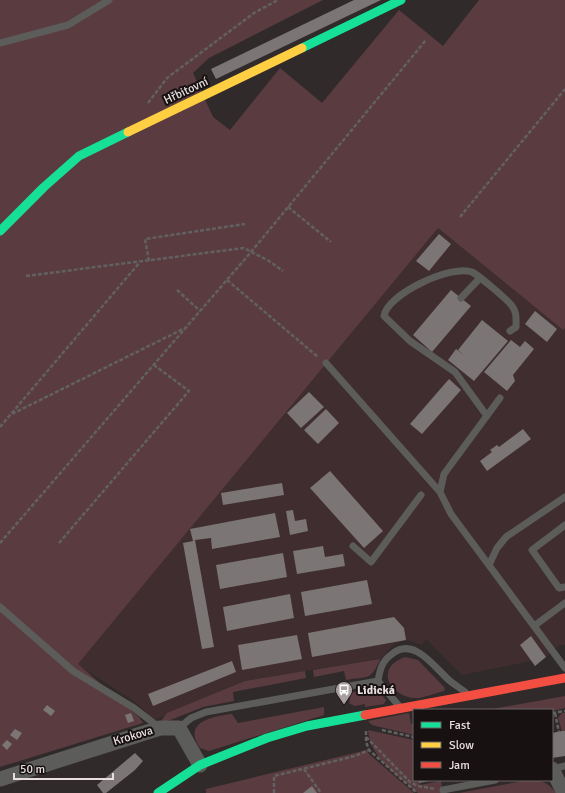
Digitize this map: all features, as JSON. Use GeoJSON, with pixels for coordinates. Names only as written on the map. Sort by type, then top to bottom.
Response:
{"type":"FeatureCollection","features":[{"type":"Feature","properties":{"kind":"street","name":"Hřbitovní"},"geometry":{"type":"LineString","coordinates":[[0,231],[44,187],[79,156],[401,0]]}},
{"type":"Feature","properties":{"kind":"street"},"geometry":{"type":"LineString","coordinates":[[158,793],[200,765],[267,738],[307,726],[565,678]]}},
{"type":"Feature","properties":{"kind":"street","name":"Krokova"},"geometry":{"type":"LineString","coordinates":[[0,778],[160,728],[179,728]]}},
{"type":"Feature","properties":{"kind":"street"},"geometry":{"type":"LineString","coordinates":[[179,728],[200,765]]}},
{"type":"Feature","properties":{"kind":"street"},"geometry":{"type":"LineString","coordinates":[[553,771],[564,793]]}},
{"type":"Feature","properties":{"kind":"lane"},"geometry":{"type":"LineString","coordinates":[[0,43],[68,25],[109,0]]}},
{"type":"Feature","properties":{"kind":"lane"},"geometry":{"type":"LineString","coordinates":[[487,416],[455,372],[410,341],[384,316],[385,310],[406,290],[454,271],[472,272],[512,306],[516,314],[516,326],[510,331]]}},
{"type":"Feature","properties":{"kind":"lane"},"geometry":{"type":"LineString","coordinates":[[461,298],[480,278]]}},
{"type":"Feature","properties":{"kind":"lane"},"geometry":{"type":"LineString","coordinates":[[326,363],[440,492],[451,514],[565,668]]}},
{"type":"Feature","properties":{"kind":"lane"},"geometry":{"type":"LineString","coordinates":[[440,492],[444,474],[500,398]]}},
{"type":"Feature","properties":{"kind":"lane"},"geometry":{"type":"LineString","coordinates":[[353,546],[371,562],[421,495]]}},
{"type":"Feature","properties":{"kind":"lane"},"geometry":{"type":"LineString","coordinates":[[489,565],[497,548],[506,537],[565,497]]}},
{"type":"Feature","properties":{"kind":"lane"},"geometry":{"type":"LineString","coordinates":[[565,525],[532,550],[559,588],[565,587]]}},
{"type":"Feature","properties":{"kind":"lane"},"geometry":{"type":"LineString","coordinates":[[534,626],[565,603]]}},
{"type":"Feature","properties":{"kind":"lane"},"geometry":{"type":"LineString","coordinates":[[0,607],[73,672],[134,708],[160,728]]}},
{"type":"Feature","properties":{"kind":"lane"},"geometry":{"type":"LineString","coordinates":[[402,709],[378,681],[379,672],[387,657],[396,650],[412,649],[421,653],[451,682],[472,696]]}},
{"type":"Feature","properties":{"kind":"lane"},"geometry":{"type":"LineString","coordinates":[[179,728],[191,718],[206,712],[378,681]]}},
{"type":"Feature","properties":{"kind":"lane"},"geometry":{"type":"LineString","coordinates":[[553,769],[565,766]]}},
{"type":"Feature","properties":{"kind":"lane"},"geometry":{"type":"LineString","coordinates":[[443,790],[490,781]]}},
{"type":"Feature","properties":{"kind":"path"},"geometry":{"type":"LineString","coordinates":[[144,108],[167,78],[254,13],[278,0]]}},
{"type":"Feature","properties":{"kind":"path"},"geometry":{"type":"LineString","coordinates":[[0,543],[251,252],[426,40]]}},
{"type":"Feature","properties":{"kind":"path"},"geometry":{"type":"LineString","coordinates":[[460,217],[565,89]]}},
{"type":"Feature","properties":{"kind":"path"},"geometry":{"type":"LineString","coordinates":[[288,207],[331,242]]}},
{"type":"Feature","properties":{"kind":"path"},"geometry":{"type":"LineString","coordinates":[[149,261],[146,239],[245,224]]}},
{"type":"Feature","properties":{"kind":"path"},"geometry":{"type":"LineString","coordinates":[[26,276],[244,248],[269,261],[283,271]]}},
{"type":"Feature","properties":{"kind":"path"},"geometry":{"type":"LineString","coordinates":[[0,427],[140,262]]}},
{"type":"Feature","properties":{"kind":"path"},"geometry":{"type":"LineString","coordinates":[[227,280],[326,363]]}},
{"type":"Feature","properties":{"kind":"path"},"geometry":{"type":"LineString","coordinates":[[177,290],[200,312]]}},
{"type":"Feature","properties":{"kind":"path"},"geometry":{"type":"LineString","coordinates":[[10,415],[187,326]]}},
{"type":"Feature","properties":{"kind":"path"},"geometry":{"type":"LineString","coordinates":[[59,543],[189,391],[154,365]]}},
{"type":"Feature","properties":{"kind":"path"},"geometry":{"type":"LineString","coordinates":[[559,732],[554,713],[565,711]]}},
{"type":"Feature","properties":{"kind":"path"},"geometry":{"type":"LineString","coordinates":[[366,726],[366,737],[369,750],[417,793]]}},
{"type":"Feature","properties":{"kind":"path"},"geometry":{"type":"LineString","coordinates":[[366,737],[410,782],[418,786],[443,790]]}},
{"type":"Feature","properties":{"kind":"path"},"geometry":{"type":"LineString","coordinates":[[274,793],[274,776],[355,756],[369,750]]}},
{"type":"Feature","properties":{"kind":"path"},"geometry":{"type":"LineString","coordinates":[[304,769],[321,793]]}},
{"type":"Feature","properties":{"kind":"shaded area"},"geometry":{"type":"Polygon","coordinates":[[[0,0],[323,0],[209,58],[193,73],[213,117],[230,130],[280,68],[322,103],[399,10],[443,46],[479,0],[565,0],[565,328],[563,330],[438,228],[78,664],[139,717],[143,723],[0,767],[0,0]]]}},
{"type":"Feature","properties":{"kind":"shaded area"},"geometry":{"type":"Polygon","coordinates":[[[438,228],[563,330],[565,328],[565,645],[560,645],[535,666],[531,661],[462,675],[426,639],[422,645],[406,640],[396,643],[380,659],[245,681],[154,720],[135,702],[77,664],[438,228]]]}},
{"type":"Feature","properties":{"kind":"shaded area"},"geometry":{"type":"Polygon","coordinates":[[[405,657],[418,660],[445,688],[444,691],[424,697],[413,698],[404,696],[391,686],[388,680],[390,667],[396,661],[405,657]]]}},
{"type":"Feature","properties":{"kind":"shaded area"},"geometry":{"type":"Polygon","coordinates":[[[380,659],[374,671],[368,676],[346,680],[344,671],[314,677],[313,670],[380,659]]]}},
{"type":"Feature","properties":{"kind":"shaded area"},"geometry":{"type":"Polygon","coordinates":[[[305,671],[306,678],[233,692],[234,701],[203,707],[163,723],[161,721],[167,713],[245,681],[305,671]]]}},
{"type":"Feature","properties":{"kind":"shaded area"},"geometry":{"type":"Polygon","coordinates":[[[373,688],[378,690],[386,700],[384,704],[365,707],[365,704],[355,706],[349,703],[351,694],[354,692],[373,688]]]}},
{"type":"Feature","properties":{"kind":"shaded area"},"geometry":{"type":"Polygon","coordinates":[[[565,696],[565,708],[553,711],[553,709],[493,709],[565,696]]]}},
{"type":"Feature","properties":{"kind":"shaded area"},"geometry":{"type":"Polygon","coordinates":[[[324,707],[324,715],[209,751],[200,748],[195,739],[197,726],[202,722],[216,716],[232,714],[238,723],[324,707]]]}},
{"type":"Feature","properties":{"kind":"shaded area"},"geometry":{"type":"Polygon","coordinates":[[[409,713],[411,724],[413,723],[413,735],[372,725],[368,721],[409,713]]]}},
{"type":"Feature","properties":{"kind":"shaded area"},"geometry":{"type":"Polygon","coordinates":[[[562,713],[565,713],[565,731],[562,731],[558,718],[562,713]]]}},
{"type":"Feature","properties":{"kind":"shaded area"},"geometry":{"type":"Polygon","coordinates":[[[368,730],[413,740],[413,781],[419,781],[420,785],[441,781],[443,793],[418,793],[386,766],[379,758],[370,740],[368,730]]]}},
{"type":"Feature","properties":{"kind":"shaded area"},"geometry":{"type":"Polygon","coordinates":[[[367,750],[369,754],[414,793],[206,793],[206,789],[367,750]]]}},
{"type":"Feature","properties":{"kind":"shaded area"},"geometry":{"type":"Polygon","coordinates":[[[523,781],[540,781],[550,786],[556,793],[459,793],[523,781]]]}},
{"type":"Feature","properties":{"kind":"building"},"geometry":{"type":"Polygon","coordinates":[[[354,0],[381,0],[216,79],[211,69],[354,0]]]}},
{"type":"Feature","properties":{"kind":"building"},"geometry":{"type":"Polygon","coordinates":[[[439,234],[451,244],[429,271],[416,261],[439,234]]]}},
{"type":"Feature","properties":{"kind":"building"},"geometry":{"type":"Polygon","coordinates":[[[451,290],[471,306],[432,352],[413,335],[451,290]]]}},
{"type":"Feature","properties":{"kind":"building"},"geometry":{"type":"Polygon","coordinates":[[[535,311],[557,329],[547,342],[525,324],[535,311]]]}},
{"type":"Feature","properties":{"kind":"building"},"geometry":{"type":"Polygon","coordinates":[[[482,320],[508,341],[474,381],[448,360],[456,349],[465,356],[458,350],[482,320]]]}},
{"type":"Feature","properties":{"kind":"building"},"geometry":{"type":"Polygon","coordinates":[[[511,340],[520,347],[525,341],[534,349],[513,375],[515,381],[507,391],[484,372],[511,340]]]}},
{"type":"Feature","properties":{"kind":"building"},"geometry":{"type":"Polygon","coordinates":[[[449,379],[461,390],[422,434],[410,424],[449,379]]]}},
{"type":"Feature","properties":{"kind":"building"},"geometry":{"type":"Polygon","coordinates":[[[309,392],[324,407],[301,428],[287,413],[309,392]]]}},
{"type":"Feature","properties":{"kind":"building"},"geometry":{"type":"Polygon","coordinates":[[[326,409],[339,423],[318,444],[304,430],[326,409]]]}},
{"type":"Feature","properties":{"kind":"building"},"geometry":{"type":"Polygon","coordinates":[[[523,429],[531,439],[487,471],[480,461],[492,452],[490,450],[497,445],[499,447],[523,429]]]}},
{"type":"Feature","properties":{"kind":"building"},"geometry":{"type":"Polygon","coordinates":[[[330,471],[383,531],[364,548],[310,488],[330,471]]]}},
{"type":"Feature","properties":{"kind":"building"},"geometry":{"type":"Polygon","coordinates":[[[282,483],[284,495],[223,505],[221,493],[282,483]]]}},
{"type":"Feature","properties":{"kind":"building"},"geometry":{"type":"Polygon","coordinates":[[[293,510],[295,521],[306,519],[308,531],[290,535],[286,511],[293,510]]]}},
{"type":"Feature","properties":{"kind":"building"},"geometry":{"type":"Polygon","coordinates":[[[275,513],[280,537],[212,549],[211,538],[195,540],[214,647],[202,649],[183,543],[193,541],[190,529],[275,513]]]}},
{"type":"Feature","properties":{"kind":"building"},"geometry":{"type":"Polygon","coordinates":[[[323,546],[325,557],[343,554],[345,566],[297,574],[293,551],[323,546]]]}},
{"type":"Feature","properties":{"kind":"building"},"geometry":{"type":"Polygon","coordinates":[[[283,553],[287,577],[220,589],[216,565],[283,553]]]}},
{"type":"Feature","properties":{"kind":"building"},"geometry":{"type":"Polygon","coordinates":[[[367,580],[372,604],[305,616],[301,592],[367,580]]]}},
{"type":"Feature","properties":{"kind":"building"},"geometry":{"type":"Polygon","coordinates":[[[290,594],[294,618],[227,631],[223,607],[290,594]]]}},
{"type":"Feature","properties":{"kind":"building"},"geometry":{"type":"Polygon","coordinates":[[[394,617],[404,628],[406,640],[312,657],[308,633],[394,617]]]}},
{"type":"Feature","properties":{"kind":"building"},"geometry":{"type":"Polygon","coordinates":[[[297,635],[302,659],[242,670],[238,645],[297,635]]]}},
{"type":"Feature","properties":{"kind":"building"},"geometry":{"type":"Polygon","coordinates":[[[531,636],[546,657],[535,666],[520,645],[531,636]]]}},
{"type":"Feature","properties":{"kind":"building"},"geometry":{"type":"Polygon","coordinates":[[[232,661],[236,672],[153,706],[148,694],[232,661]]]}},
{"type":"Feature","properties":{"kind":"building"},"geometry":{"type":"Polygon","coordinates":[[[47,705],[55,711],[51,716],[43,710],[47,705]]]}},
{"type":"Feature","properties":{"kind":"building"},"geometry":{"type":"Polygon","coordinates":[[[131,713],[134,721],[128,723],[125,715],[131,713]]]}},
{"type":"Feature","properties":{"kind":"building"},"geometry":{"type":"Polygon","coordinates":[[[15,729],[22,733],[17,740],[10,735],[15,729]]]}},
{"type":"Feature","properties":{"kind":"building"},"geometry":{"type":"Polygon","coordinates":[[[565,731],[565,756],[553,758],[553,733],[565,731]]]}},
{"type":"Feature","properties":{"kind":"building"},"geometry":{"type":"Polygon","coordinates":[[[7,740],[12,744],[7,750],[2,745],[7,740]]]}},
{"type":"Feature","properties":{"kind":"building"},"geometry":{"type":"Polygon","coordinates":[[[135,753],[143,761],[135,770],[106,793],[103,793],[97,785],[135,753]]]}},
{"type":"Feature","properties":{"kind":"building"},"geometry":{"type":"Polygon","coordinates":[[[312,786],[317,793],[303,793],[312,786]]]}},
{"type":"Feature","properties":{"kind":"traffic: fast"},"geometry":{"type":"LineString","coordinates":[[302,48],[401,0]]}},
{"type":"Feature","properties":{"kind":"traffic: fast"},"geometry":{"type":"LineString","coordinates":[[0,231],[44,187],[79,156],[128,132]]}},
{"type":"Feature","properties":{"kind":"traffic: fast"},"geometry":{"type":"LineString","coordinates":[[158,793],[200,765],[267,738],[307,726],[365,715]]}},
{"type":"Feature","properties":{"kind":"traffic: slow"},"geometry":{"type":"LineString","coordinates":[[128,132],[302,48]]}},
{"type":"Feature","properties":{"kind":"traffic: jam"},"geometry":{"type":"LineString","coordinates":[[365,715],[565,678]]}},
{"type":"Feature","properties":{"kind":"place","name":"Lidická"},"geometry":{"type":"Point","coordinates":[344,705]}}]}
